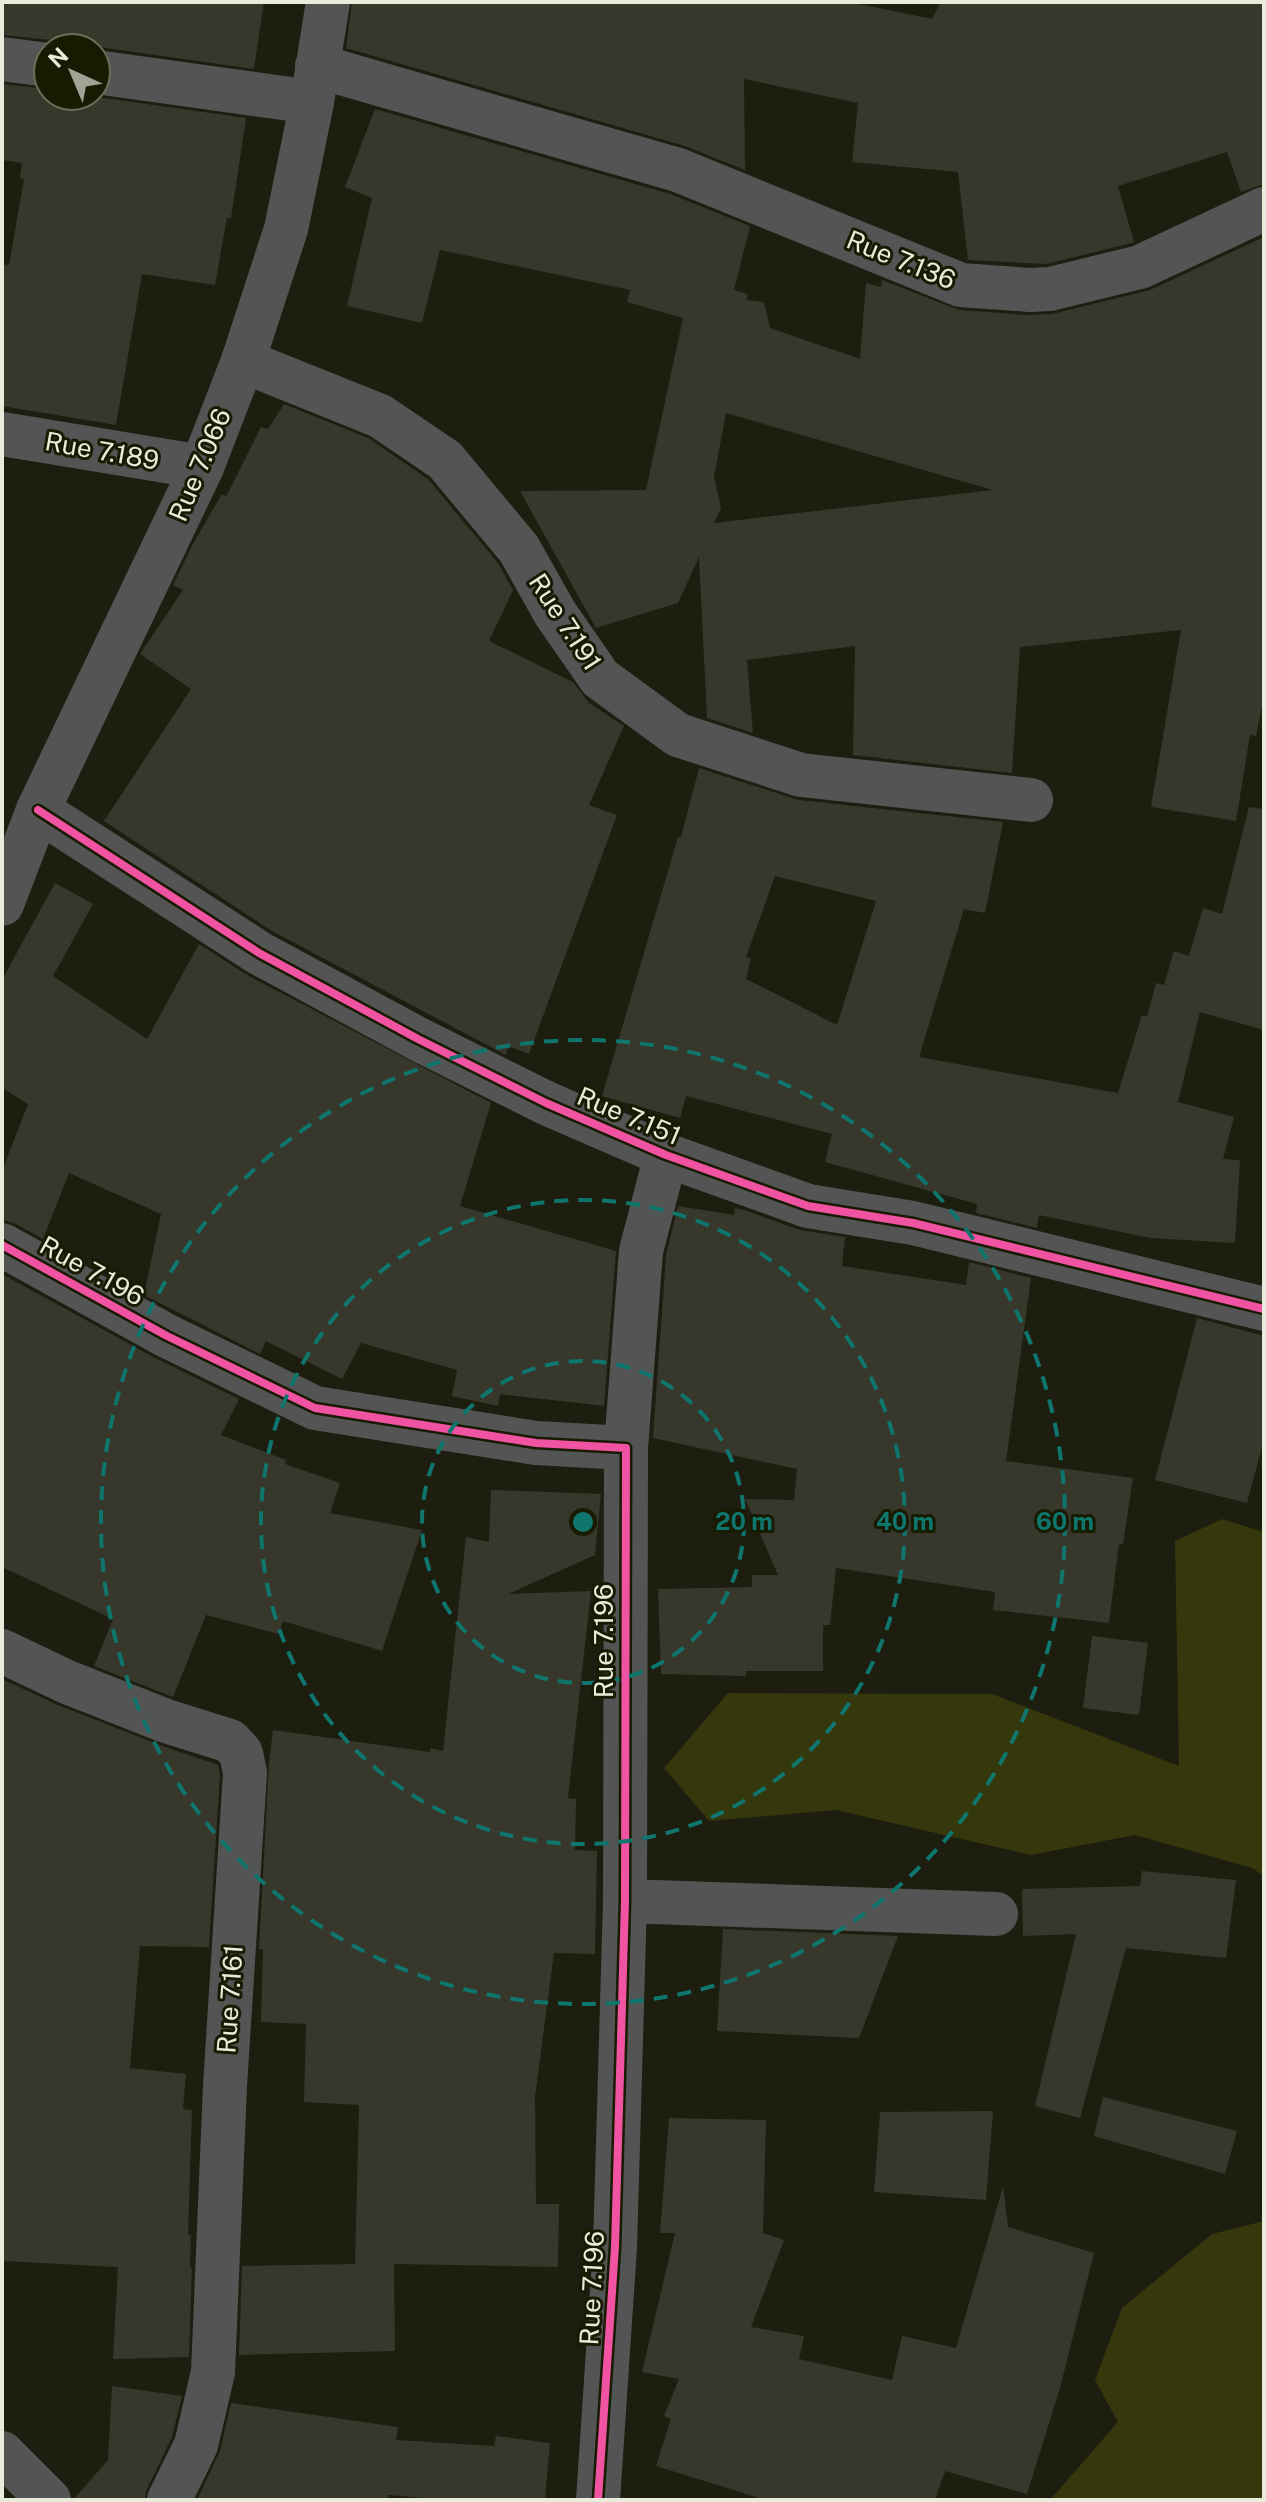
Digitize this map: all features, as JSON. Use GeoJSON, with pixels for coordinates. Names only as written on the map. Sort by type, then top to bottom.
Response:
{"type":"FeatureCollection","features":[{"type":"Feature","properties":{"kind":"street","name":"Rue 7.066"},"geometry":{"type":"LineString","coordinates":[[2,904],[38,810],[202,467],[243,361],[286,229],[328,2]]}},
{"type":"Feature","properties":{"kind":"street"},"geometry":{"type":"LineString","coordinates":[[2,59],[32,63]]}},
{"type":"Feature","properties":{"kind":"street","name":"Rue 7.136"},"geometry":{"type":"LineString","coordinates":[[112,73],[315,84],[678,170],[961,285],[1050,289],[1140,267],[1264,209]]}},
{"type":"Feature","properties":{"kind":"street","name":"Rue 7.191"},"geometry":{"type":"LineString","coordinates":[[243,361],[380,416],[445,460],[519,549],[555,613],[600,678],[678,735],[801,775],[1031,800]]}},
{"type":"Feature","properties":{"kind":"street","name":"Rue 7.189"},"geometry":{"type":"LineString","coordinates":[[2,434],[202,467]]}},
{"type":"Feature","properties":{"kind":"street","name":"Rue 7.151"},"geometry":{"type":"LineString","coordinates":[[38,810],[259,953],[546,1103],[666,1155],[808,1206],[913,1223],[1264,1309]]}},
{"type":"Feature","properties":{"kind":"street"},"geometry":{"type":"LineString","coordinates":[[626,1448],[641,1251],[666,1155]]}},
{"type":"Feature","properties":{"kind":"street","name":"Rue 7.196"},"geometry":{"type":"LineString","coordinates":[[2,1245],[167,1336],[315,1408],[536,1443],[626,1448],[625,1901],[615,2247],[598,2500]]}},
{"type":"Feature","properties":{"kind":"street","name":"Rue 7.161"},"geometry":{"type":"LineString","coordinates":[[2,1651],[67,1682],[166,1721],[230,1741],[241,1753],[245,1773],[225,2086],[213,2372],[196,2445],[169,2500]]}},
{"type":"Feature","properties":{"kind":"street"},"geometry":{"type":"LineString","coordinates":[[625,1901],[996,1914]]}},
{"type":"Feature","properties":{"kind":"street"},"geometry":{"type":"LineString","coordinates":[[2,2453],[49,2500]]}},
{"type":"Feature","properties":{"kind":"shaded area"},"geometry":{"type":"Polygon","coordinates":[[[1222,1519],[1264,1532],[1264,1876],[1252,1868],[1135,1835],[1031,1855],[836,1810],[709,1821],[664,1768],[728,1693],[992,1694],[1179,1766],[1175,1541],[1222,1519]]]}},
{"type":"Feature","properties":{"kind":"shaded area"},"geometry":{"type":"Polygon","coordinates":[[[1264,2221],[1264,2500],[1050,2500],[1118,2422],[1095,2380],[1122,2308],[1212,2234],[1264,2221]]]}},
{"type":"Feature","properties":{"kind":"building"},"geometry":{"type":"Polygon","coordinates":[[[2,2],[264,2],[254,69],[112,49],[112,32],[32,32],[32,38],[2,35],[2,2]]]}},
{"type":"Feature","properties":{"kind":"building"},"geometry":{"type":"Polygon","coordinates":[[[352,2],[850,2],[932,19],[941,2],[1264,2],[1264,184],[1241,192],[1227,152],[1118,186],[1132,243],[1046,264],[968,260],[958,172],[852,162],[858,103],[744,79],[745,170],[685,146],[346,48],[352,2]]]}},
{"type":"Feature","properties":{"kind":"building"},"geometry":{"type":"Polygon","coordinates":[[[2,84],[32,87],[32,112],[112,112],[112,99],[246,118],[231,218],[227,218],[215,285],[142,274],[116,425],[2,406],[2,264],[9,265],[24,179],[20,178],[22,163],[2,160],[2,84]]]}},
{"type":"Feature","properties":{"kind":"building"},"geometry":{"type":"Polygon","coordinates":[[[375,109],[670,194],[750,226],[734,290],[748,294],[747,300],[764,302],[770,328],[860,359],[866,283],[881,287],[882,280],[959,310],[1052,314],[1150,290],[1264,237],[1264,695],[1256,736],[1250,735],[1236,821],[1151,807],[1181,630],[1020,647],[1012,773],[853,755],[855,646],[747,660],[753,733],[707,718],[699,557],[678,603],[596,628],[520,491],[646,490],[683,318],[627,302],[630,290],[440,250],[422,323],[347,306],[372,198],[345,187],[375,109]],[[726,413],[714,477],[721,508],[714,523],[993,490],[726,413]]]}},
{"type":"Feature","properties":{"kind":"building"},"geometry":{"type":"Polygon","coordinates":[[[284,404],[368,438],[428,479],[498,563],[513,590],[489,641],[573,682],[589,703],[624,726],[589,805],[617,815],[529,1054],[508,1046],[506,1055],[272,931],[104,821],[191,689],[140,654],[183,590],[173,585],[194,542],[222,494],[226,497],[261,427],[268,429],[284,404]]]}},
{"type":"Feature","properties":{"kind":"building"},"geometry":{"type":"Polygon","coordinates":[[[699,768],[798,800],[1003,822],[985,913],[964,909],[919,1057],[1118,1093],[1142,1015],[1147,1017],[1156,983],[1164,985],[1174,951],[1189,956],[1203,908],[1222,914],[1249,807],[1264,809],[1264,1030],[1200,1012],[1178,1102],[1234,1117],[1223,1159],[1240,1160],[1235,1243],[1150,1238],[1039,1215],[1037,1228],[976,1213],[977,1204],[825,1162],[832,1134],[686,1096],[680,1118],[602,1096],[678,837],[681,837],[699,768]],[[775,876],[746,957],[751,958],[746,979],[837,1025],[876,901],[775,876]]]}},
{"type":"Feature","properties":{"kind":"building"},"geometry":{"type":"Polygon","coordinates":[[[55,883],[93,904],[53,976],[147,1039],[199,944],[247,975],[491,1103],[460,1206],[616,1251],[604,1406],[500,1394],[498,1406],[452,1396],[457,1370],[361,1343],[342,1379],[266,1341],[260,1354],[144,1295],[161,1214],[69,1173],[43,1239],[2,1220],[2,1171],[28,1104],[2,1088],[2,980],[55,883]]]}},
{"type":"Feature","properties":{"kind":"building"},"geometry":{"type":"Polygon","coordinates":[[[678,1206],[734,1215],[735,1208],[800,1230],[845,1237],[842,1266],[966,1285],[969,1262],[1031,1278],[1006,1461],[1133,1478],[1123,1544],[1119,1544],[1109,1623],[993,1610],[995,1592],[836,1568],[830,1625],[823,1625],[823,1671],[746,1671],[746,1676],[661,1674],[658,1589],[752,1587],[752,1575],[778,1575],[745,1499],[794,1500],[797,1469],[653,1438],[666,1255],[678,1206]]]}},
{"type":"Feature","properties":{"kind":"building"},"geometry":{"type":"Polygon","coordinates":[[[2,1274],[155,1358],[239,1399],[221,1435],[286,1460],[285,1464],[340,1483],[330,1513],[422,1530],[382,1651],[283,1621],[279,1634],[206,1615],[173,1697],[94,1666],[113,1619],[2,1567],[2,1274]]]}},
{"type":"Feature","properties":{"kind":"building"},"geometry":{"type":"Polygon","coordinates":[[[1197,1318],[1264,1336],[1264,1439],[1247,1503],[1155,1480],[1197,1318]]]}},
{"type":"Feature","properties":{"kind":"building"},"geometry":{"type":"Polygon","coordinates":[[[491,1490],[601,1494],[595,1555],[508,1594],[591,1591],[568,1798],[576,1799],[575,1850],[597,1851],[595,1954],[554,1953],[535,2097],[536,2204],[559,2204],[558,2267],[394,2264],[395,2351],[239,2355],[242,2266],[355,2264],[359,2105],[304,2102],[306,2024],[261,2022],[263,1949],[259,1949],[273,1730],[430,1752],[430,1748],[443,1751],[466,1537],[489,1542],[491,1490]]]}},
{"type":"Feature","properties":{"kind":"building"},"geometry":{"type":"Polygon","coordinates":[[[1092,1636],[1148,1643],[1139,1715],[1083,1708],[1092,1636]]]}},
{"type":"Feature","properties":{"kind":"building"},"geometry":{"type":"Polygon","coordinates":[[[2,1679],[58,1705],[218,1765],[220,1775],[209,1947],[140,1946],[130,2068],[186,2074],[183,2109],[192,2110],[188,2235],[191,2235],[192,2267],[189,2357],[113,2359],[118,2267],[2,2261],[2,1679]]]}},
{"type":"Feature","properties":{"kind":"building"},"geometry":{"type":"Polygon","coordinates":[[[1142,1871],[1236,1880],[1226,1958],[1126,1948],[1080,2118],[1035,2106],[1076,1934],[1023,1936],[1022,1889],[1140,1886],[1142,1871]]]}},
{"type":"Feature","properties":{"kind":"building"},"geometry":{"type":"Polygon","coordinates":[[[723,1929],[898,1936],[859,2038],[717,2031],[723,1929]]]}},
{"type":"Feature","properties":{"kind":"building"},"geometry":{"type":"Polygon","coordinates":[[[1103,2097],[1237,2131],[1225,2174],[1094,2136],[1103,2097]]]}},
{"type":"Feature","properties":{"kind":"building"},"geometry":{"type":"Polygon","coordinates":[[[993,2111],[986,2200],[874,2192],[880,2112],[993,2111]]]}},
{"type":"Feature","properties":{"kind":"building"},"geometry":{"type":"Polygon","coordinates":[[[669,2118],[766,2120],[763,2233],[784,2240],[751,2327],[804,2336],[799,2359],[892,2380],[902,2336],[956,2348],[1003,2187],[1008,2227],[1094,2253],[1060,2388],[1027,2494],[945,2471],[935,2500],[766,2500],[656,2466],[671,2419],[664,2416],[679,2379],[642,2372],[675,2233],[660,2233],[669,2118]]]}},
{"type":"Feature","properties":{"kind":"building"},"geometry":{"type":"Polygon","coordinates":[[[112,2386],[182,2396],[172,2437],[144,2500],[73,2500],[108,2460],[112,2386]]]}},
{"type":"Feature","properties":{"kind":"building"},"geometry":{"type":"Polygon","coordinates":[[[231,2403],[398,2427],[396,2440],[494,2446],[496,2436],[550,2443],[545,2500],[449,2500],[388,2495],[387,2500],[197,2500],[220,2451],[231,2403]]]}},
{"type":"Feature","properties":{"kind":"cycle path"},"geometry":{"type":"LineString","coordinates":[[38,810],[259,953],[418,1039],[546,1103],[666,1155],[808,1206],[913,1223],[1264,1309]]}},
{"type":"Feature","properties":{"kind":"cycle path"},"geometry":{"type":"LineString","coordinates":[[2,1245],[167,1336],[315,1408],[536,1443],[626,1448],[625,1901],[615,2247],[598,2500]]}}]}
